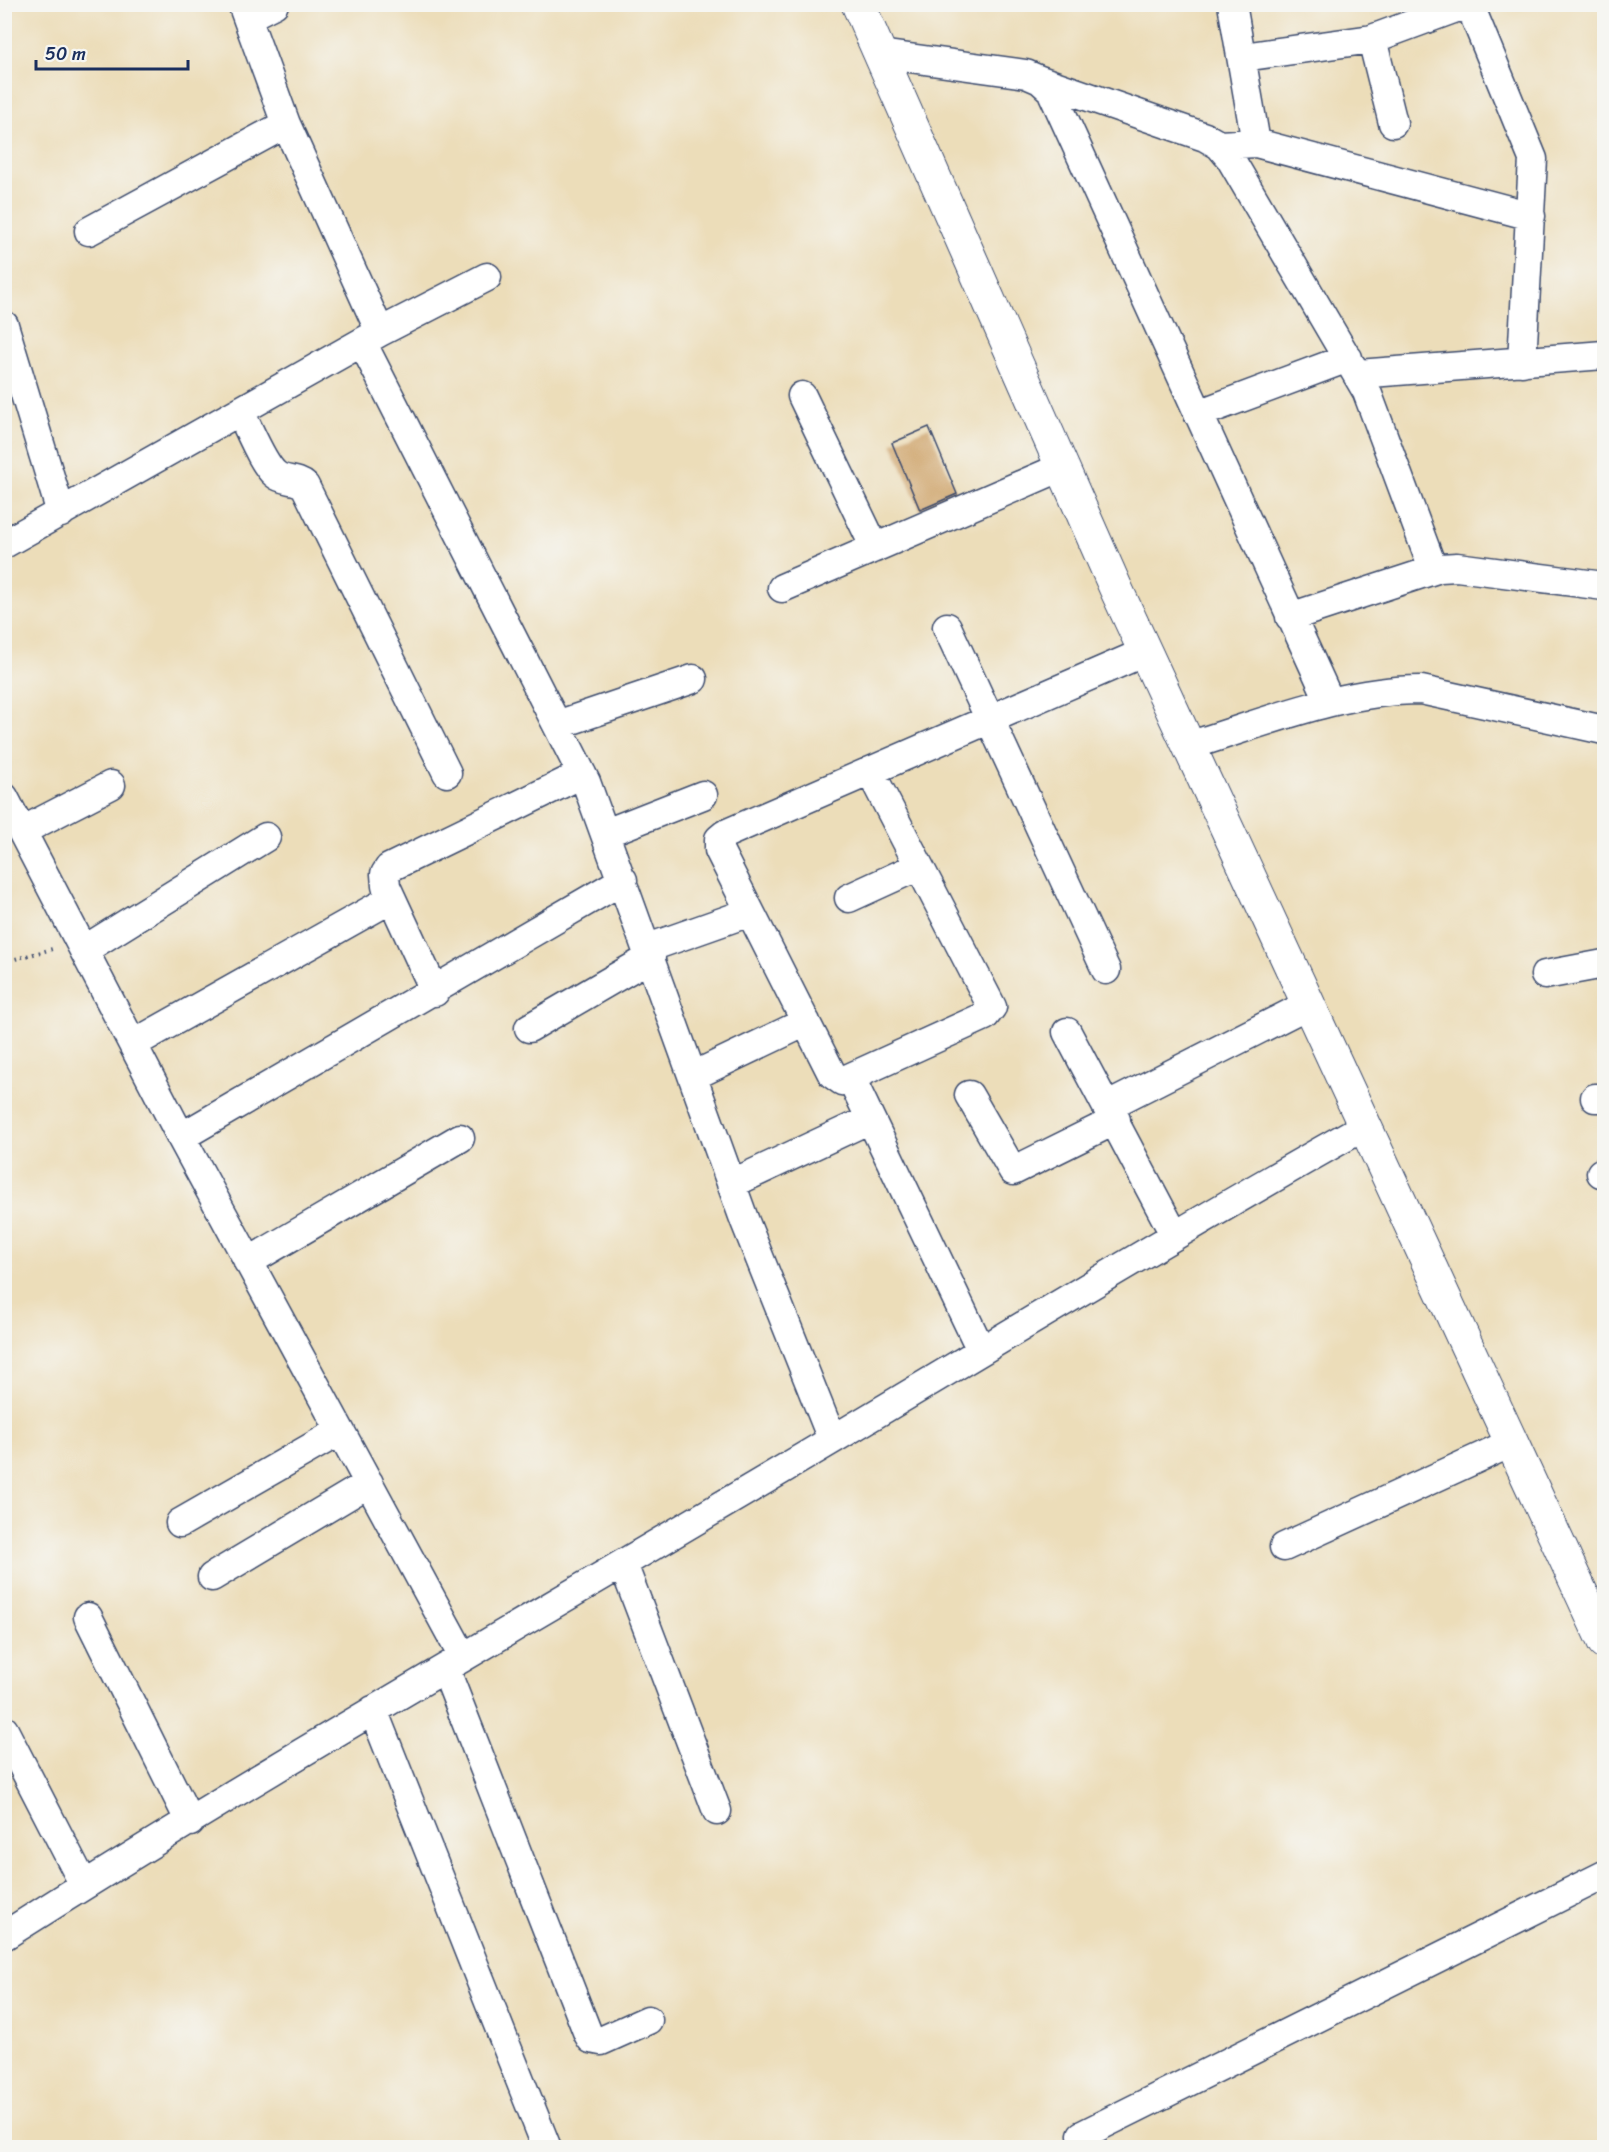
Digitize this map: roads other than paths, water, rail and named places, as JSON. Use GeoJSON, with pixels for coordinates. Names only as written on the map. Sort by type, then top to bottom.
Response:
{"type":"FeatureCollection","features":[{"type":"Feature","properties":{"kind":"main road"},"geometry":{"type":"LineString","coordinates":[[858,4],[1145,652],[1510,1443],[1605,1642]]}},
{"type":"Feature","properties":{"kind":"street"},"geometry":{"type":"LineString","coordinates":[[274,4],[245,11],[285,124],[371,337],[582,774],[650,953],[731,1184],[832,1439]]}},
{"type":"Feature","properties":{"kind":"street"},"geometry":{"type":"LineString","coordinates":[[1232,4],[1243,57],[1256,143]]}},
{"type":"Feature","properties":{"kind":"street"},"geometry":{"type":"LineString","coordinates":[[1243,57],[1372,39],[1456,8],[1466,8],[1473,13],[1533,159],[1522,362]]}},
{"type":"Feature","properties":{"kind":"street"},"geometry":{"type":"LineString","coordinates":[[1372,39],[1393,123]]}},
{"type":"Feature","properties":{"kind":"street"},"geometry":{"type":"LineString","coordinates":[[880,54],[1026,74],[1205,137],[1219,145],[1230,158],[1367,392],[1433,569]]}},
{"type":"Feature","properties":{"kind":"street"},"geometry":{"type":"LineString","coordinates":[[1040,80],[1051,90],[1330,702]]}},
{"type":"Feature","properties":{"kind":"street"},"geometry":{"type":"LineString","coordinates":[[89,231],[285,124]]}},
{"type":"Feature","properties":{"kind":"street"},"geometry":{"type":"LineString","coordinates":[[1219,145],[1256,143],[1531,216]]}},
{"type":"Feature","properties":{"kind":"street"},"geometry":{"type":"LineString","coordinates":[[4,544],[371,337],[487,277]]}},
{"type":"Feature","properties":{"kind":"street"},"geometry":{"type":"LineString","coordinates":[[4,325],[62,513]]}},
{"type":"Feature","properties":{"kind":"street"},"geometry":{"type":"LineString","coordinates":[[1198,414],[1353,366],[1522,362],[1605,355]]}},
{"type":"Feature","properties":{"kind":"street"},"geometry":{"type":"LineString","coordinates":[[802,396],[875,548]]}},
{"type":"Feature","properties":{"kind":"street"},"geometry":{"type":"LineString","coordinates":[[240,412],[272,471],[282,478],[301,482],[305,486],[447,773]]}},
{"type":"Feature","properties":{"kind":"street"},"geometry":{"type":"LineString","coordinates":[[782,588],[1062,467]]}},
{"type":"Feature","properties":{"kind":"street"},"geometry":{"type":"LineString","coordinates":[[1290,617],[1433,569],[1457,567],[1605,586]]}},
{"type":"Feature","properties":{"kind":"street"},"geometry":{"type":"LineString","coordinates":[[947,627],[1106,970]]}},
{"type":"Feature","properties":{"kind":"street"},"geometry":{"type":"LineString","coordinates":[[870,771],[992,1007],[985,1016],[851,1078],[837,1080],[719,850],[719,839],[725,834],[870,771],[990,719],[1145,652]]}},
{"type":"Feature","properties":{"kind":"street"},"geometry":{"type":"LineString","coordinates":[[557,726],[693,680]]}},
{"type":"Feature","properties":{"kind":"street"},"geometry":{"type":"LineString","coordinates":[[1188,746],[1330,702],[1393,690],[1421,690],[1605,730]]}},
{"type":"Feature","properties":{"kind":"street"},"geometry":{"type":"LineString","coordinates":[[435,992],[384,880],[389,868],[582,774]]}},
{"type":"Feature","properties":{"kind":"street"},"geometry":{"type":"LineString","coordinates":[[22,831],[111,785]]}},
{"type":"Feature","properties":{"kind":"street"},"geometry":{"type":"LineString","coordinates":[[606,833],[704,795]]}},
{"type":"Feature","properties":{"kind":"street"},"geometry":{"type":"LineString","coordinates":[[4,797],[181,1137],[369,1483],[454,1663],[591,2040],[601,2041],[648,2020]]}},
{"type":"Feature","properties":{"kind":"street"},"geometry":{"type":"LineString","coordinates":[[82,946],[266,837]]}},
{"type":"Feature","properties":{"kind":"street"},"geometry":{"type":"LineString","coordinates":[[849,898],[919,866]]}},
{"type":"Feature","properties":{"kind":"street"},"geometry":{"type":"LineString","coordinates":[[181,1137],[435,992],[623,880]]}},
{"type":"Feature","properties":{"kind":"street"},"geometry":{"type":"LineString","coordinates":[[133,1044],[391,898]]}},
{"type":"Feature","properties":{"kind":"street"},"geometry":{"type":"LineString","coordinates":[[529,1028],[650,953],[750,912]]}},
{"type":"Feature","properties":{"kind":"street"},"geometry":{"type":"LineString","coordinates":[[1545,975],[1605,964]]}},
{"type":"Feature","properties":{"kind":"street"},"geometry":{"type":"LineString","coordinates":[[969,1095],[1013,1171],[1112,1113],[1307,1005]]}},
{"type":"Feature","properties":{"kind":"street"},"geometry":{"type":"LineString","coordinates":[[693,1076],[806,1022]]}},
{"type":"Feature","properties":{"kind":"street"},"geometry":{"type":"LineString","coordinates":[[1067,1032],[1112,1113],[1174,1234]]}},
{"type":"Feature","properties":{"kind":"street"},"geometry":{"type":"LineString","coordinates":[[851,1078],[981,1350]]}},
{"type":"Feature","properties":{"kind":"street"},"geometry":{"type":"LineString","coordinates":[[731,1184],[870,1119]]}},
{"type":"Feature","properties":{"kind":"street"},"geometry":{"type":"LineString","coordinates":[[4,1936],[373,1710],[1174,1234],[1365,1126]]}},
{"type":"Feature","properties":{"kind":"street"},"geometry":{"type":"LineString","coordinates":[[248,1262],[460,1138]]}},
{"type":"Feature","properties":{"kind":"street"},"geometry":{"type":"LineString","coordinates":[[180,1523],[340,1431]]}},
{"type":"Feature","properties":{"kind":"street"},"geometry":{"type":"LineString","coordinates":[[1284,1547],[1510,1443]]}},
{"type":"Feature","properties":{"kind":"street"},"geometry":{"type":"LineString","coordinates":[[212,1577],[369,1483]]}},
{"type":"Feature","properties":{"kind":"street"},"geometry":{"type":"LineString","coordinates":[[623,1563],[717,1811]]}},
{"type":"Feature","properties":{"kind":"street"},"geometry":{"type":"LineString","coordinates":[[88,1617],[190,1822]]}},
{"type":"Feature","properties":{"kind":"street"},"geometry":{"type":"LineString","coordinates":[[373,1710],[548,2148]]}},
{"type":"Feature","properties":{"kind":"street"},"geometry":{"type":"LineString","coordinates":[[4,1730],[84,1885]]}},
{"type":"Feature","properties":{"kind":"street"},"geometry":{"type":"LineString","coordinates":[[1083,2135],[1605,1875]]}}]}
